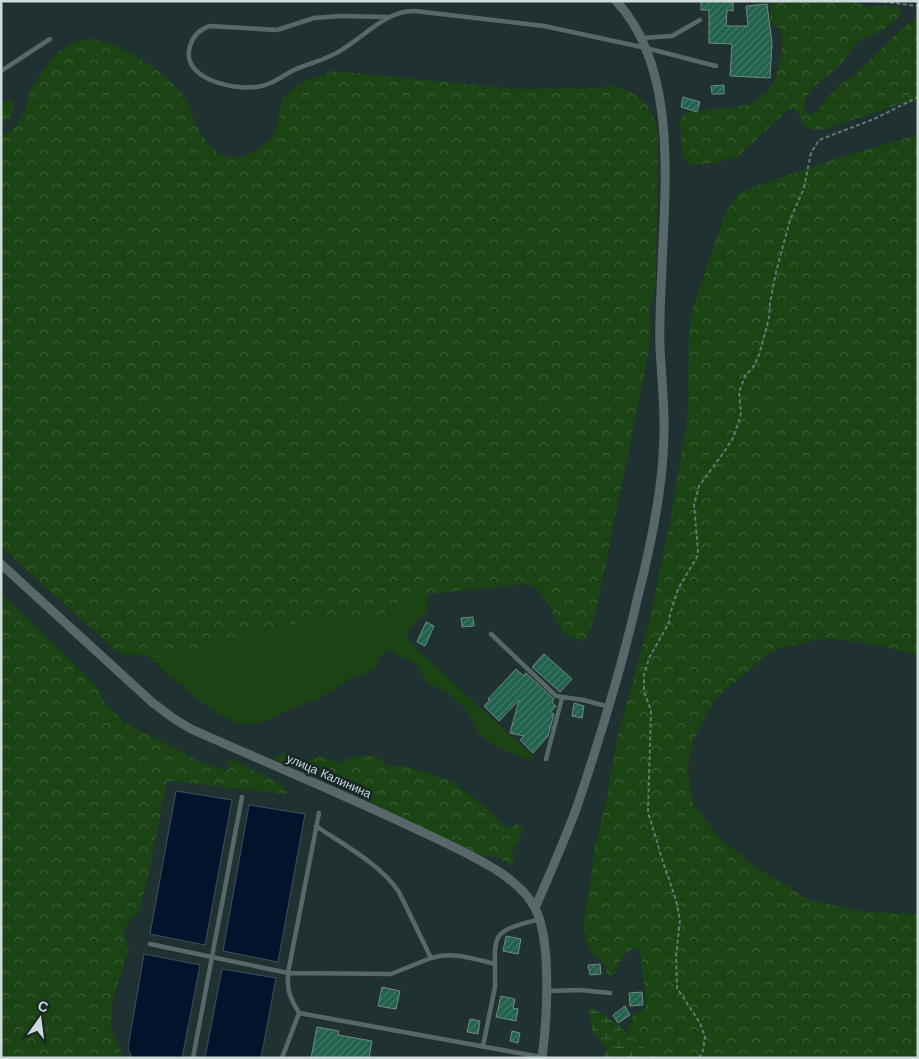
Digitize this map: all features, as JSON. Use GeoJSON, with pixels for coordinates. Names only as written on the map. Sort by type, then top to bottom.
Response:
{"type":"FeatureCollection","features":[{"type":"Feature","properties":{"kind":"street"},"geometry":{"type":"LineString","coordinates":[[535,908],[575,812],[610,706],[628,641],[650,543],[663,458],[664,403],[660,345],[665,148],[659,98],[652,65],[641,38],[616,1]]}},
{"type":"Feature","properties":{"kind":"street","name":"улица Калинина"},"geometry":{"type":"LineString","coordinates":[[1,564],[153,703],[173,718],[191,729],[393,819],[490,867],[513,882],[535,908],[540,919],[544,940],[546,1026],[542,1058]]}},
{"type":"Feature","properties":{"kind":"lane"},"geometry":{"type":"LineString","coordinates":[[389,17],[341,16],[314,18],[277,30],[210,26],[194,36],[188,57],[193,68],[207,79],[232,86],[258,87],[342,51],[389,17],[400,12],[415,10],[544,26],[646,48],[716,66]]}},
{"type":"Feature","properties":{"kind":"lane"},"geometry":{"type":"LineString","coordinates":[[641,38],[672,36],[700,20]]}},
{"type":"Feature","properties":{"kind":"lane"},"geometry":{"type":"LineString","coordinates":[[1,71],[50,39]]}},
{"type":"Feature","properties":{"kind":"lane"},"geometry":{"type":"LineString","coordinates":[[490,634],[556,696],[610,706]]}},
{"type":"Feature","properties":{"kind":"lane"},"geometry":{"type":"LineString","coordinates":[[546,760],[562,698]]}},
{"type":"Feature","properties":{"kind":"lane"},"geometry":{"type":"LineString","coordinates":[[193,1058],[242,797]]}},
{"type":"Feature","properties":{"kind":"lane"},"geometry":{"type":"LineString","coordinates":[[318,813],[288,973],[287,986],[289,996],[299,1013],[542,1058]]}},
{"type":"Feature","properties":{"kind":"lane"},"geometry":{"type":"LineString","coordinates":[[316,826],[360,856],[393,882],[431,958]]}},
{"type":"Feature","properties":{"kind":"lane"},"geometry":{"type":"LineString","coordinates":[[484,1046],[495,986],[496,942],[500,933],[540,919]]}},
{"type":"Feature","properties":{"kind":"lane"},"geometry":{"type":"LineString","coordinates":[[150,944],[288,973],[391,974],[440,955],[457,956],[495,964]]}},
{"type":"Feature","properties":{"kind":"lane"},"geometry":{"type":"LineString","coordinates":[[546,992],[580,990],[610,993]]}},
{"type":"Feature","properties":{"kind":"lane"},"geometry":{"type":"LineString","coordinates":[[282,1058],[299,1013]]}},
{"type":"Feature","properties":{"kind":"lane"},"geometry":{"type":"LineString","coordinates":[[511,1058],[512,1051]]}},
{"type":"Feature","properties":{"kind":"path"},"geometry":{"type":"LineString","coordinates":[[877,1],[918,6]]}},
{"type":"Feature","properties":{"kind":"path"},"geometry":{"type":"LineString","coordinates":[[699,1058],[703,1051],[705,1037],[700,1023],[677,988],[676,956],[680,920],[676,900],[648,812],[651,710],[644,692],[644,675],[649,658],[666,631],[678,589],[696,557],[698,550],[694,505],[699,486],[733,438],[738,424],[741,413],[739,392],[745,376],[754,366],[759,355],[769,318],[776,272],[790,220],[804,188],[811,153],[818,140],[874,120],[918,97]]}},
{"type":"Feature","properties":{"kind":"green space"},"geometry":{"type":"Polygon","coordinates":[[[770,1],[848,1],[870,7],[888,5],[899,7],[902,10],[897,19],[888,26],[860,40],[840,65],[810,91],[805,105],[805,113],[810,114],[817,111],[841,84],[856,74],[918,16],[918,101],[900,104],[827,129],[814,130],[805,127],[796,109],[788,110],[737,157],[724,161],[693,165],[685,160],[682,151],[680,120],[682,116],[689,112],[746,105],[758,100],[761,95],[769,90],[775,81],[782,54],[782,34],[780,28],[771,24],[770,1]]]}},
{"type":"Feature","properties":{"kind":"green space"},"geometry":{"type":"Polygon","coordinates":[[[92,39],[123,49],[143,60],[162,74],[184,97],[209,145],[219,153],[231,157],[248,155],[269,140],[276,128],[284,98],[292,89],[309,80],[334,71],[518,89],[597,88],[611,86],[629,91],[645,102],[651,111],[658,130],[656,284],[650,307],[651,337],[595,616],[588,634],[582,642],[569,637],[559,627],[549,605],[536,587],[525,584],[410,596],[398,601],[390,615],[313,619],[212,644],[172,658],[122,654],[1,547],[1,135],[16,127],[25,111],[31,88],[54,55],[71,43],[92,39]]]}},
{"type":"Feature","properties":{"kind":"green space"},"geometry":{"type":"Polygon","coordinates":[[[8,99],[13,100],[14,108],[8,120],[1,123],[1,106],[8,99]]]}},
{"type":"Feature","properties":{"kind":"green space"},"geometry":{"type":"Polygon","coordinates":[[[918,135],[918,655],[873,644],[825,638],[773,650],[715,699],[693,740],[688,768],[693,803],[721,840],[761,871],[810,900],[868,912],[918,914],[918,1058],[657,1058],[627,1033],[634,1014],[646,1006],[641,957],[638,950],[634,948],[627,952],[618,965],[616,973],[612,976],[607,975],[605,964],[592,954],[585,941],[584,918],[595,846],[608,792],[617,739],[650,618],[671,516],[687,420],[689,334],[692,311],[723,219],[731,203],[739,193],[838,158],[918,135]]]}},
{"type":"Feature","properties":{"kind":"green space"},"geometry":{"type":"Polygon","coordinates":[[[1,593],[95,684],[106,704],[125,723],[199,761],[225,771],[230,769],[227,761],[232,759],[282,785],[289,794],[167,781],[147,883],[138,913],[124,929],[129,948],[112,1003],[111,1029],[124,1058],[1,1058],[1,593]]]}},
{"type":"Feature","properties":{"kind":"green space"},"geometry":{"type":"Polygon","coordinates":[[[427,593],[427,611],[408,630],[408,639],[413,646],[532,755],[533,759],[530,761],[486,740],[457,701],[446,692],[428,684],[417,665],[409,659],[398,657],[390,649],[379,658],[375,668],[353,677],[319,699],[292,708],[267,721],[246,724],[230,720],[197,700],[186,687],[169,676],[147,655],[172,658],[212,644],[313,619],[390,615],[398,601],[410,596],[427,593]]]}},
{"type":"Feature","properties":{"kind":"green space"},"geometry":{"type":"Polygon","coordinates":[[[279,754],[287,754],[307,761],[320,757],[339,763],[353,757],[374,755],[389,766],[406,766],[452,781],[491,812],[506,828],[518,824],[523,830],[519,841],[512,851],[513,863],[510,865],[495,856],[483,856],[473,853],[400,816],[278,761],[275,758],[279,754]]]}},
{"type":"Feature","properties":{"kind":"green space"},"geometry":{"type":"Polygon","coordinates":[[[594,1009],[620,1026],[632,1039],[657,1058],[603,1058],[607,1050],[593,1031],[590,1020],[590,1010],[594,1009]]]}},
{"type":"Feature","properties":{"kind":"water"},"geometry":{"type":"Polygon","coordinates":[[[176,791],[232,800],[205,945],[150,934],[176,791]]]}},
{"type":"Feature","properties":{"kind":"water"},"geometry":{"type":"Polygon","coordinates":[[[249,805],[305,814],[278,962],[223,951],[249,805]]]}},
{"type":"Feature","properties":{"kind":"water"},"geometry":{"type":"Polygon","coordinates":[[[144,954],[200,965],[182,1058],[132,1058],[128,1048],[144,954]]]}},
{"type":"Feature","properties":{"kind":"water"},"geometry":{"type":"Polygon","coordinates":[[[222,969],[276,978],[261,1058],[205,1058],[222,969]]]}},
{"type":"Feature","properties":{"kind":"building"},"geometry":{"type":"Polygon","coordinates":[[[701,1],[733,1],[733,11],[727,10],[726,26],[748,26],[746,6],[767,4],[772,43],[770,78],[730,76],[732,44],[709,43],[709,10],[701,10],[701,1]]]}},
{"type":"Feature","properties":{"kind":"building"},"geometry":{"type":"Polygon","coordinates":[[[724,85],[724,94],[712,94],[711,86],[724,85]]]}},
{"type":"Feature","properties":{"kind":"building"},"geometry":{"type":"Polygon","coordinates":[[[683,97],[700,102],[697,112],[681,107],[683,97]]]}},
{"type":"Feature","properties":{"kind":"building"},"geometry":{"type":"Polygon","coordinates":[[[473,617],[474,626],[462,627],[461,618],[473,617]]]}},
{"type":"Feature","properties":{"kind":"building"},"geometry":{"type":"Polygon","coordinates":[[[426,622],[434,626],[425,646],[417,642],[426,622]]]}},
{"type":"Feature","properties":{"kind":"building"},"geometry":{"type":"Polygon","coordinates":[[[544,654],[572,679],[560,692],[532,667],[544,654]]]}},
{"type":"Feature","properties":{"kind":"building"},"geometry":{"type":"Polygon","coordinates":[[[516,669],[524,676],[526,673],[554,699],[552,702],[556,706],[551,712],[554,714],[548,736],[533,753],[520,740],[524,736],[510,733],[519,700],[499,721],[484,706],[490,700],[488,699],[516,669]]]}},
{"type":"Feature","properties":{"kind":"building"},"geometry":{"type":"Polygon","coordinates":[[[574,703],[584,706],[582,718],[572,716],[574,703]]]}},
{"type":"Feature","properties":{"kind":"building"},"geometry":{"type":"Polygon","coordinates":[[[506,936],[521,939],[518,954],[503,951],[506,936]]]}},
{"type":"Feature","properties":{"kind":"building"},"geometry":{"type":"Polygon","coordinates":[[[600,964],[601,974],[590,975],[588,965],[600,964]]]}},
{"type":"Feature","properties":{"kind":"building"},"geometry":{"type":"Polygon","coordinates":[[[382,987],[400,991],[396,1009],[378,1006],[382,987]]]}},
{"type":"Feature","properties":{"kind":"building"},"geometry":{"type":"Polygon","coordinates":[[[642,992],[643,1005],[630,1006],[629,993],[642,992]]]}},
{"type":"Feature","properties":{"kind":"building"},"geometry":{"type":"Polygon","coordinates":[[[501,996],[515,999],[513,1008],[518,1009],[516,1021],[496,1017],[501,996]]]}},
{"type":"Feature","properties":{"kind":"building"},"geometry":{"type":"Polygon","coordinates":[[[625,1006],[630,1015],[618,1023],[613,1015],[625,1006]]]}},
{"type":"Feature","properties":{"kind":"building"},"geometry":{"type":"Polygon","coordinates":[[[470,1019],[480,1021],[478,1034],[467,1032],[470,1019]]]}},
{"type":"Feature","properties":{"kind":"building"},"geometry":{"type":"Polygon","coordinates":[[[317,1027],[339,1031],[338,1035],[372,1041],[369,1058],[311,1058],[317,1027]]]}},
{"type":"Feature","properties":{"kind":"building"},"geometry":{"type":"Polygon","coordinates":[[[512,1031],[520,1033],[518,1043],[510,1041],[512,1031]]]}}]}
